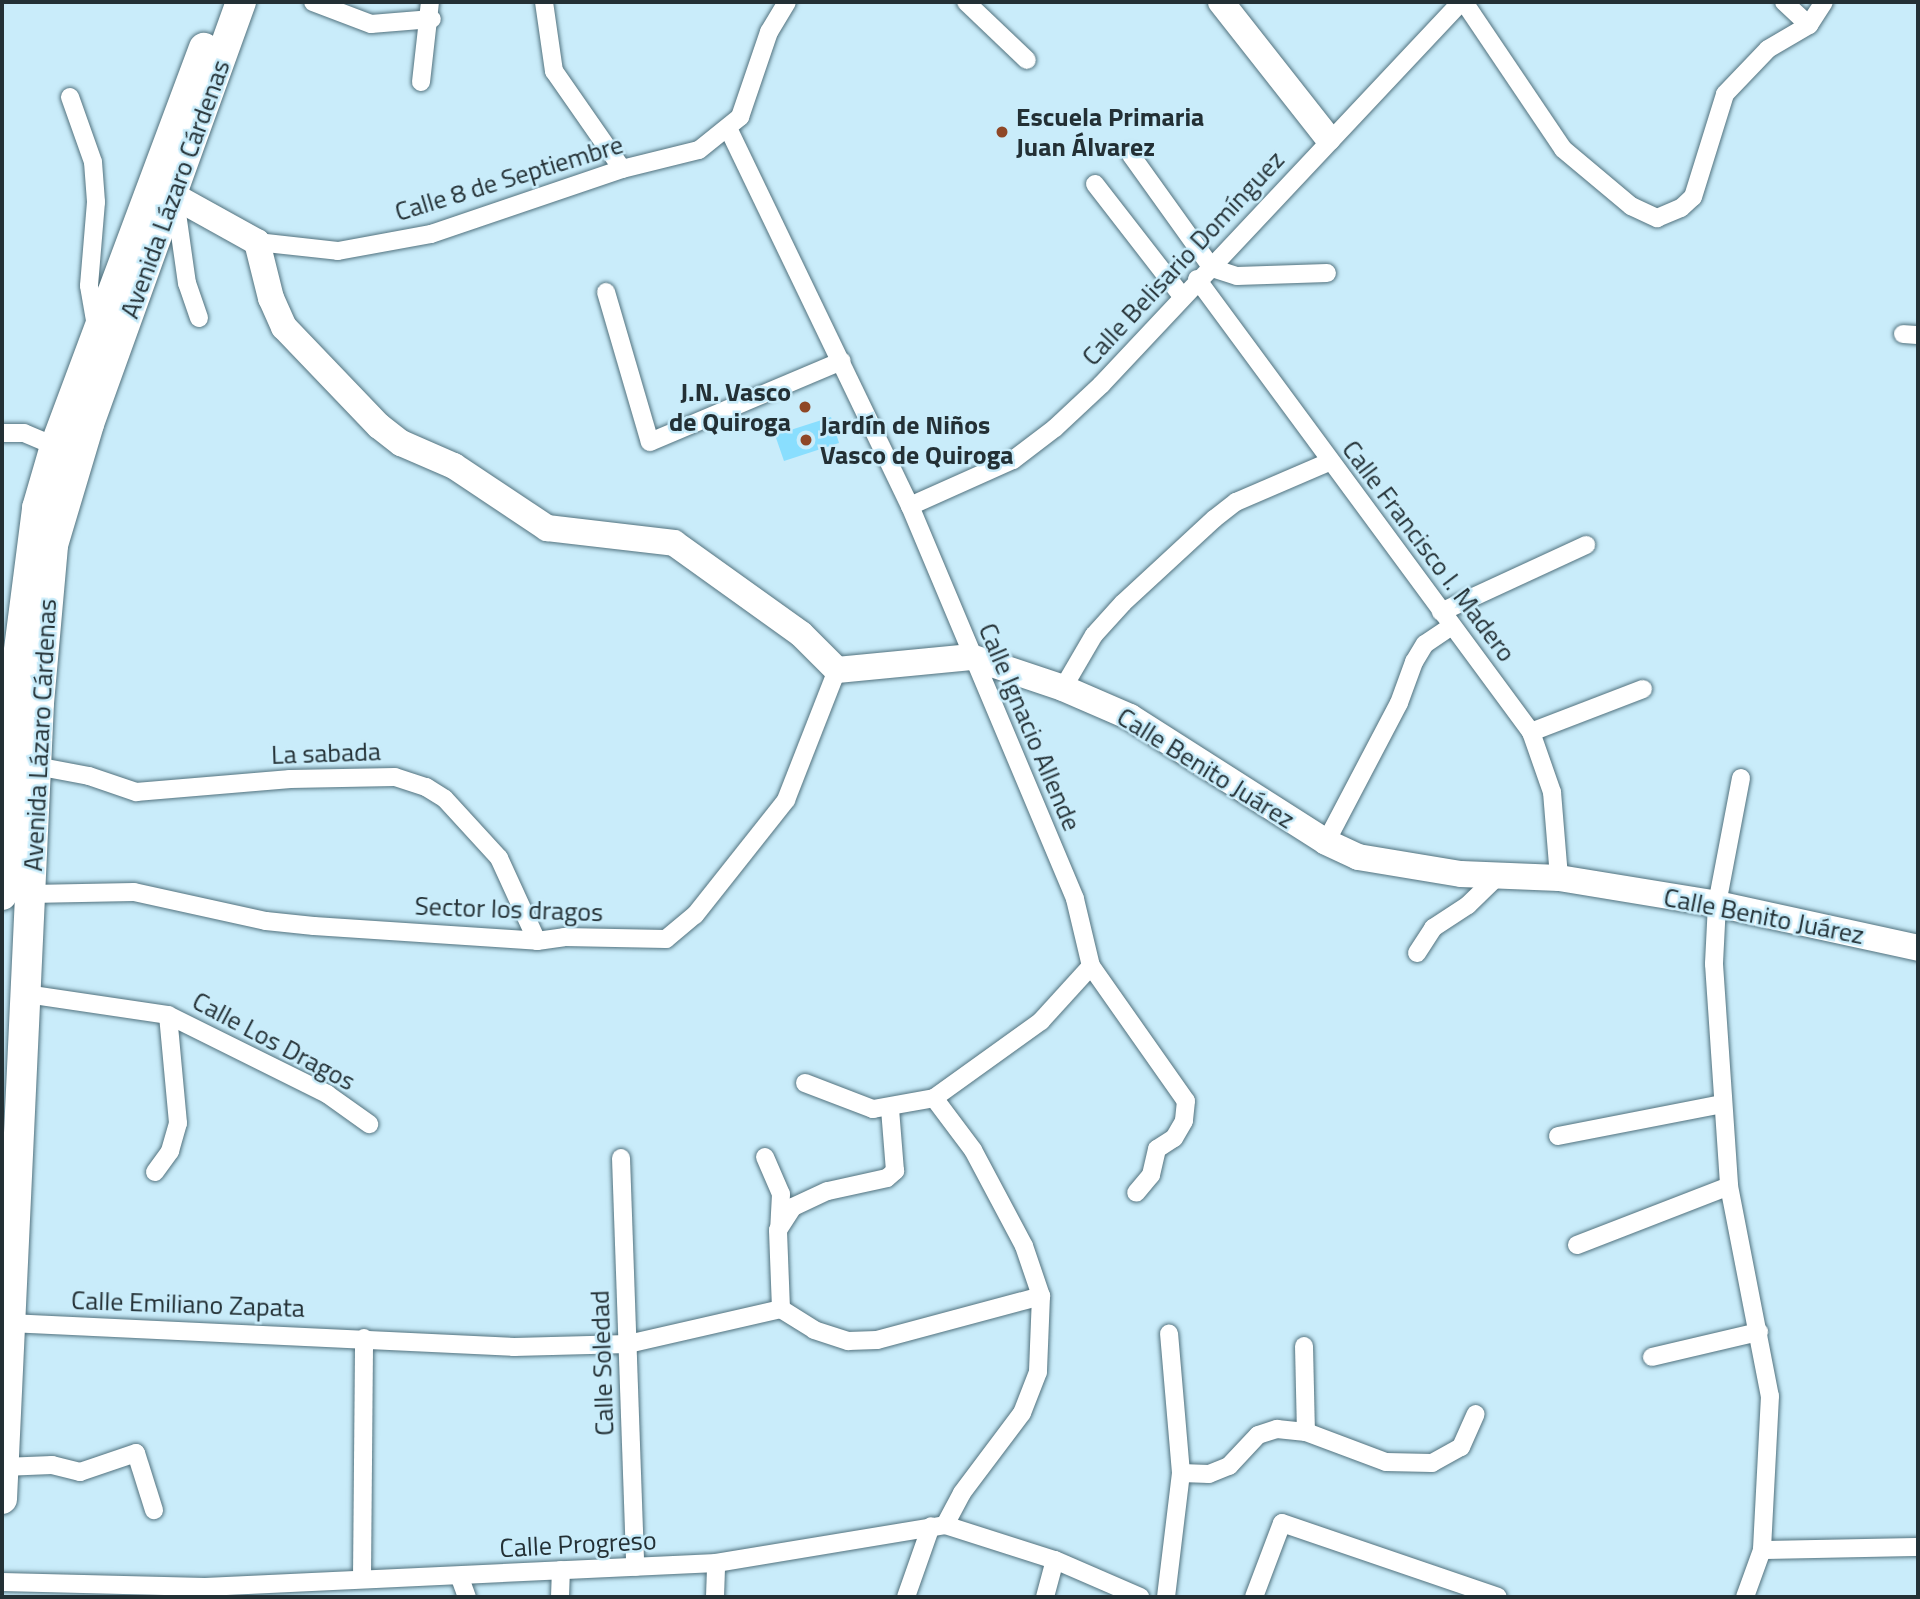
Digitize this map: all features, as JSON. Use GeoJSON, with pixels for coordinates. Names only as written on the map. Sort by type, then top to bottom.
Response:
{"type":"FeatureCollection","features":[{"type":"Feature","properties":{"kind":"main road","name":"Avenida Lázaro Cárdenas"},"geometry":{"type":"LineString","coordinates":[[2,1499],[26,994],[16,894],[22,770],[18,698],[37,508],[55,446],[98,340],[221,2]]}},
{"type":"Feature","properties":{"kind":"main road","name":"Avenida Lázaro Cárdenas"},"geometry":{"type":"LineString","coordinates":[[18,698],[52,545],[89,424],[174,196],[242,2]]}},
{"type":"Feature","properties":{"kind":"street"},"geometry":{"type":"LineString","coordinates":[[313,2],[371,24],[431,10],[421,82]]}},
{"type":"Feature","properties":{"kind":"street"},"geometry":{"type":"LineString","coordinates":[[544,2],[554,71],[622,169]]}},
{"type":"Feature","properties":{"kind":"street"},"geometry":{"type":"LineString","coordinates":[[729,128],[740,117],[769,33],[787,2]]}},
{"type":"Feature","properties":{"kind":"street"},"geometry":{"type":"LineString","coordinates":[[966,2],[1027,60]]}},
{"type":"Feature","properties":{"kind":"street"},"geometry":{"type":"LineString","coordinates":[[1221,2],[1328,138]]}},
{"type":"Feature","properties":{"kind":"street"},"geometry":{"type":"LineString","coordinates":[[1462,2],[1563,149],[1648,217],[1681,208],[1693,197],[1725,94],[1768,49],[1809,25],[1824,2]]}},
{"type":"Feature","properties":{"kind":"street","name":"Calle Belisario Domínguez"},"geometry":{"type":"LineString","coordinates":[[911,506],[1013,460],[1055,428],[1101,385],[1181,295],[1212,268],[1328,138],[1462,2]]}},
{"type":"Feature","properties":{"kind":"street"},"geometry":{"type":"LineString","coordinates":[[1784,2],[1809,25]]}},
{"type":"Feature","properties":{"kind":"street"},"geometry":{"type":"LineString","coordinates":[[70,97],[93,162],[96,202],[89,286],[98,340]]}},
{"type":"Feature","properties":{"kind":"street","name":"Calle 8 de Septiembre"},"geometry":{"type":"LineString","coordinates":[[257,242],[338,251],[431,234],[622,169],[699,150],[729,128]]}},
{"type":"Feature","properties":{"kind":"street","name":"Calle Ignacio Allende"},"geometry":{"type":"LineString","coordinates":[[729,128],[911,506],[971,657],[1075,899],[1091,966],[1186,1101],[1185,1121],[1174,1138],[1157,1149],[1150,1175],[1136,1193]]}},
{"type":"Feature","properties":{"kind":"street"},"geometry":{"type":"LineString","coordinates":[[1131,155],[1212,268],[1237,276],[1327,273]]}},
{"type":"Feature","properties":{"kind":"street"},"geometry":{"type":"LineString","coordinates":[[1094,184],[1181,295]]}},
{"type":"Feature","properties":{"kind":"street"},"geometry":{"type":"LineString","coordinates":[[174,196],[257,242],[271,298],[284,327],[390,435],[454,466],[547,528],[674,543],[801,634],[837,670]]}},
{"type":"Feature","properties":{"kind":"street"},"geometry":{"type":"LineString","coordinates":[[174,196],[187,283],[199,318]]}},
{"type":"Feature","properties":{"kind":"street","name":"Calle Francisco I. Madero"},"geometry":{"type":"LineString","coordinates":[[1197,279],[1329,462],[1531,732],[1552,792],[1559,878]]}},
{"type":"Feature","properties":{"kind":"street"},"geometry":{"type":"LineString","coordinates":[[606,292],[650,442],[842,361]]}},
{"type":"Feature","properties":{"kind":"street"},"geometry":{"type":"LineString","coordinates":[[2,433],[24,432],[55,446]]}},
{"type":"Feature","properties":{"kind":"street"},"geometry":{"type":"LineString","coordinates":[[1063,688],[1094,635],[1123,603],[1214,519],[1237,502],[1329,462]]}},
{"type":"Feature","properties":{"kind":"street"},"geometry":{"type":"LineString","coordinates":[[1326,842],[1399,703],[1414,662],[1446,619],[1586,545]]}},
{"type":"Feature","properties":{"kind":"street","name":"Calle Benito Juárez"},"geometry":{"type":"LineString","coordinates":[[837,670],[971,657],[1063,688],[1130,717],[1326,842],[1358,857],[1499,875],[1559,878],[1717,904],[1918,948]]}},
{"type":"Feature","properties":{"kind":"street","name":"Sector los dragos"},"geometry":{"type":"LineString","coordinates":[[16,894],[134,892],[266,921],[537,942],[564,937],[666,939],[695,915],[786,800],[837,670]]}},
{"type":"Feature","properties":{"kind":"street"},"geometry":{"type":"LineString","coordinates":[[1531,732],[1643,689]]}},
{"type":"Feature","properties":{"kind":"street","name":"La sabada"},"geometry":{"type":"LineString","coordinates":[[22,770],[136,792],[290,779],[382,777],[425,787],[445,799],[499,858],[537,942]]}},
{"type":"Feature","properties":{"kind":"street"},"geometry":{"type":"LineString","coordinates":[[1741,778],[1717,904],[1714,964],[1728,1186],[1770,1396],[1762,1550],[1745,1597]]}},
{"type":"Feature","properties":{"kind":"street"},"geometry":{"type":"LineString","coordinates":[[1417,953],[1433,928],[1468,905],[1499,875]]}},
{"type":"Feature","properties":{"kind":"street"},"geometry":{"type":"LineString","coordinates":[[805,1083],[873,1110],[890,1109],[934,1098],[1041,1021],[1091,966]]}},
{"type":"Feature","properties":{"kind":"street","name":"Calle Los Dragos"},"geometry":{"type":"LineString","coordinates":[[26,994],[168,1014],[327,1094],[369,1124]]}},
{"type":"Feature","properties":{"kind":"street"},"geometry":{"type":"LineString","coordinates":[[155,1172],[170,1151],[177,1123],[168,1014]]}},
{"type":"Feature","properties":{"kind":"street"},"geometry":{"type":"LineString","coordinates":[[906,1597],[938,1525],[1022,1413],[1038,1372],[1041,1296],[1024,1246],[973,1150],[934,1098]]}},
{"type":"Feature","properties":{"kind":"street"},"geometry":{"type":"LineString","coordinates":[[1558,1136],[1723,1104]]}},
{"type":"Feature","properties":{"kind":"street"},"geometry":{"type":"LineString","coordinates":[[778,1230],[793,1207],[828,1191],[887,1178],[895,1171],[890,1109]]}},
{"type":"Feature","properties":{"kind":"street"},"geometry":{"type":"LineString","coordinates":[[765,1157],[781,1194],[778,1230],[781,1309],[814,1330],[848,1341],[877,1340],[1041,1296]]}},
{"type":"Feature","properties":{"kind":"street","name":"Calle Soledad"},"geometry":{"type":"LineString","coordinates":[[621,1158],[635,1567]]}},
{"type":"Feature","properties":{"kind":"street"},"geometry":{"type":"LineString","coordinates":[[1577,1245],[1728,1186]]}},
{"type":"Feature","properties":{"kind":"street","name":"Calle Emiliano Zapata"},"geometry":{"type":"LineString","coordinates":[[9,1323],[514,1346],[628,1344],[781,1309]]}},
{"type":"Feature","properties":{"kind":"street"},"geometry":{"type":"LineString","coordinates":[[1652,1357],[1759,1332]]}},
{"type":"Feature","properties":{"kind":"street"},"geometry":{"type":"LineString","coordinates":[[1166,1597],[1181,1473],[1169,1334]]}},
{"type":"Feature","properties":{"kind":"street"},"geometry":{"type":"LineString","coordinates":[[362,1577],[364,1338]]}},
{"type":"Feature","properties":{"kind":"street"},"geometry":{"type":"LineString","coordinates":[[1304,1346],[1306,1432]]}},
{"type":"Feature","properties":{"kind":"street"},"geometry":{"type":"LineString","coordinates":[[1181,1473],[1209,1475],[1229,1466],[1258,1435],[1277,1429],[1306,1432],[1386,1462],[1432,1463],[1461,1447],[1476,1414]]}},
{"type":"Feature","properties":{"kind":"street"},"geometry":{"type":"LineString","coordinates":[[3,1467],[52,1465],[80,1472],[136,1453],[154,1510]]}},
{"type":"Feature","properties":{"kind":"street"},"geometry":{"type":"LineString","coordinates":[[1254,1597],[1282,1523],[1498,1597]]}},
{"type":"Feature","properties":{"kind":"street","name":"Calle Progreso"},"geometry":{"type":"LineString","coordinates":[[2,1582],[205,1592],[337,1588],[362,1577],[460,1578],[716,1563],[938,1525],[1055,1560],[1140,1597]]}},
{"type":"Feature","properties":{"kind":"street"},"geometry":{"type":"LineString","coordinates":[[1762,1550],[1918,1547]]}},
{"type":"Feature","properties":{"kind":"street"},"geometry":{"type":"LineString","coordinates":[[1045,1597],[1055,1560]]}},
{"type":"Feature","properties":{"kind":"street"},"geometry":{"type":"LineString","coordinates":[[715,1597],[716,1563]]}},
{"type":"Feature","properties":{"kind":"street"},"geometry":{"type":"LineString","coordinates":[[560,1597],[561,1570]]}},
{"type":"Feature","properties":{"kind":"street"},"geometry":{"type":"LineString","coordinates":[[460,1578],[467,1597]]}},
{"type":"Feature","properties":{"kind":"shaded area"},"geometry":{"type":"Polygon","coordinates":[[[831,417],[839,443],[784,461],[775,435],[831,417]]]}},
{"type":"Feature","properties":{"kind":"place","name":"Escuela Primaria Juan Álvarez"},"geometry":{"type":"Point","coordinates":[1002,132]}},
{"type":"Feature","properties":{"kind":"place","name":"J.N. Vasco de Quiroga"},"geometry":{"type":"Point","coordinates":[805,407]}},
{"type":"Feature","properties":{"kind":"place","name":"Jardín de Niños Vasco de Quiroga"},"geometry":{"type":"Point","coordinates":[806,440]}}]}
